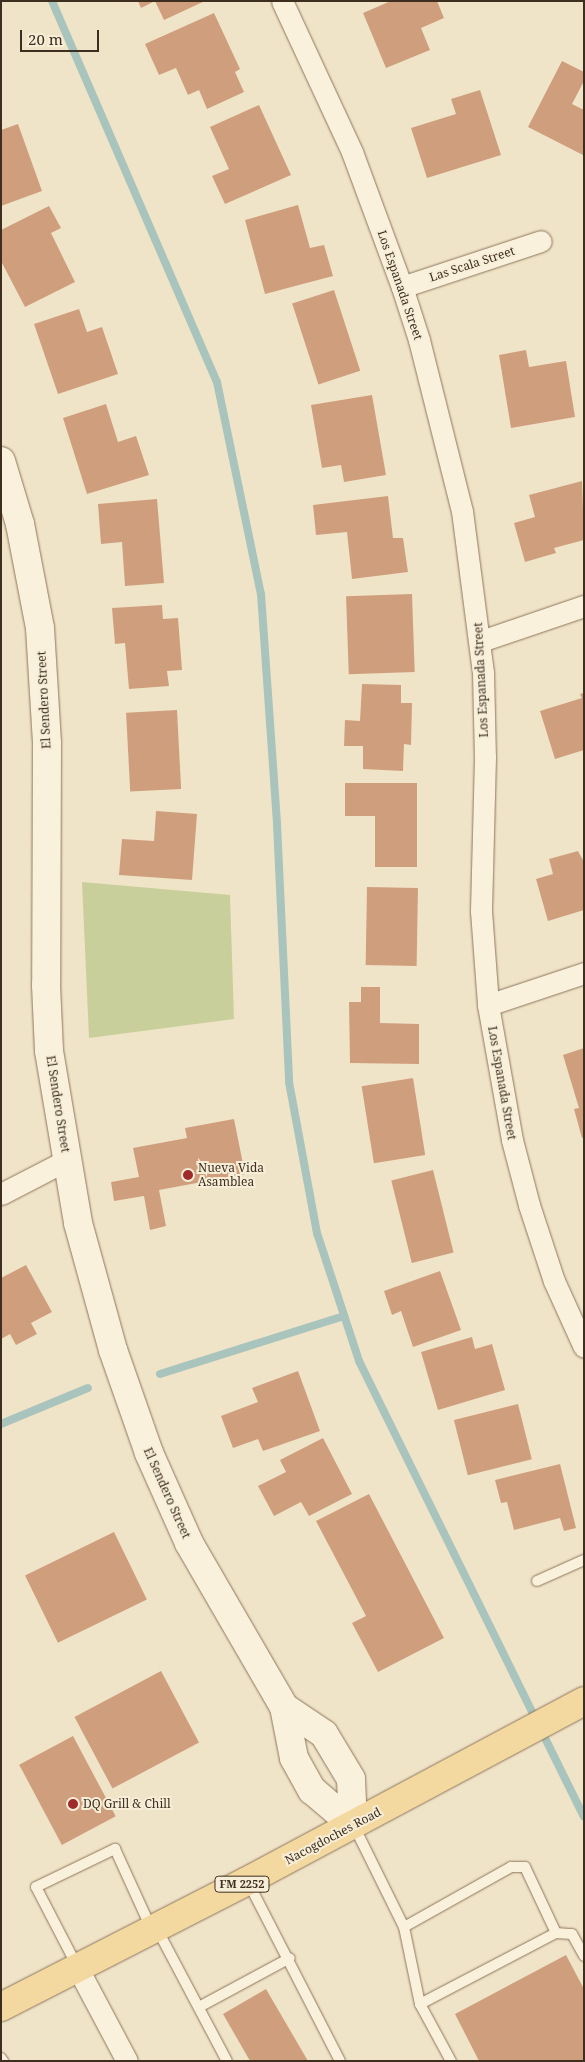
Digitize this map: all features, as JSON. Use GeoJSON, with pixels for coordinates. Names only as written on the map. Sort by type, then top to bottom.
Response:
{"type":"FeatureCollection","features":[{"type":"Feature","properties":{"kind":"main road","name":"Nacogdoches Road"},"geometry":{"type":"LineString","coordinates":[[1,2007],[77,1967],[155,1930],[584,1701]]}},
{"type":"Feature","properties":{"kind":"street","name":"Los Espanada Street"},"geometry":{"type":"LineString","coordinates":[[282,1],[352,152],[402,287],[419,340],[462,510],[481,641],[485,757],[481,911],[488,1005],[512,1140],[529,1206],[554,1280],[584,1347]]}},
{"type":"Feature","properties":{"kind":"street","name":"Las Scala Street"},"geometry":{"type":"LineString","coordinates":[[402,287],[541,241]]}},
{"type":"Feature","properties":{"kind":"street","name":"El Sendero Street"},"geometry":{"type":"LineString","coordinates":[[1,461],[20,524],[40,628],[47,744],[46,985],[49,1051],[78,1223],[112,1350],[149,1453],[189,1543],[284,1707],[294,1758],[312,1790],[353,1825]]}},
{"type":"Feature","properties":{"kind":"street"},"geometry":{"type":"LineString","coordinates":[[481,641],[584,606]]}},
{"type":"Feature","properties":{"kind":"street"},"geometry":{"type":"LineString","coordinates":[[488,1005],[584,972]]}},
{"type":"Feature","properties":{"kind":"street"},"geometry":{"type":"LineString","coordinates":[[1,1194],[67,1160]]}},
{"type":"Feature","properties":{"kind":"street","name":"El Sendero Street"},"geometry":{"type":"LineString","coordinates":[[284,1707],[324,1734],[351,1779],[353,1825]]}},
{"type":"Feature","properties":{"kind":"street"},"geometry":{"type":"LineString","coordinates":[[77,1967],[127,2061]]}},
{"type":"Feature","properties":{"kind":"lane"},"geometry":{"type":"LineString","coordinates":[[537,1581],[584,1560]]}},
{"type":"Feature","properties":{"kind":"lane"},"geometry":{"type":"LineString","coordinates":[[353,1825],[404,1927],[420,2004],[451,2061]]}},
{"type":"Feature","properties":{"kind":"lane"},"geometry":{"type":"LineString","coordinates":[[77,1967],[36,1887],[115,1850],[155,1930],[227,2061]]}},
{"type":"Feature","properties":{"kind":"lane"},"geometry":{"type":"LineString","coordinates":[[404,1927],[510,1867],[525,1867],[556,1933]]}},
{"type":"Feature","properties":{"kind":"lane"},"geometry":{"type":"LineString","coordinates":[[247,1881],[290,1958],[340,2061]]}},
{"type":"Feature","properties":{"kind":"lane"},"geometry":{"type":"LineString","coordinates":[[420,2004],[556,1933],[572,1934],[584,1956]]}},
{"type":"Feature","properties":{"kind":"lane"},"geometry":{"type":"LineString","coordinates":[[199,2007],[290,1958]]}},
{"type":"Feature","properties":{"kind":"green space"},"geometry":{"type":"Polygon","coordinates":[[[82,882],[230,895],[234,1019],[89,1038],[82,882]]]}},
{"type":"Feature","properties":{"kind":"building"},"geometry":{"type":"Polygon","coordinates":[[[138,1],[155,1],[141,8],[138,1]]]}},
{"type":"Feature","properties":{"kind":"building"},"geometry":{"type":"Polygon","coordinates":[[[155,1],[205,1],[164,20],[155,1]]]}},
{"type":"Feature","properties":{"kind":"building"},"geometry":{"type":"Polygon","coordinates":[[[391,1],[437,1],[444,18],[421,28],[430,50],[386,68],[363,13],[391,1]]]}},
{"type":"Feature","properties":{"kind":"building"},"geometry":{"type":"Polygon","coordinates":[[[214,13],[240,69],[235,72],[244,92],[207,109],[199,90],[188,95],[176,68],[159,75],[145,44],[214,13]]]}},
{"type":"Feature","properties":{"kind":"building"},"geometry":{"type":"Polygon","coordinates":[[[562,61],[584,72],[584,81],[572,104],[584,110],[583,155],[528,127],[562,61]]]}},
{"type":"Feature","properties":{"kind":"building"},"geometry":{"type":"Polygon","coordinates":[[[480,90],[501,155],[427,178],[411,128],[456,114],[451,99],[480,90]]]}},
{"type":"Feature","properties":{"kind":"building"},"geometry":{"type":"Polygon","coordinates":[[[259,105],[291,175],[225,204],[212,176],[229,169],[210,127],[259,105]]]}},
{"type":"Feature","properties":{"kind":"building"},"geometry":{"type":"Polygon","coordinates":[[[18,124],[42,191],[1,206],[1,130],[18,124]]]}},
{"type":"Feature","properties":{"kind":"building"},"geometry":{"type":"Polygon","coordinates":[[[298,205],[310,248],[324,245],[333,276],[265,294],[245,220],[298,205]]]}},
{"type":"Feature","properties":{"kind":"building"},"geometry":{"type":"Polygon","coordinates":[[[49,206],[61,228],[51,233],[75,282],[25,307],[1,261],[1,230],[49,206]]]}},
{"type":"Feature","properties":{"kind":"building"},"geometry":{"type":"Polygon","coordinates":[[[334,290],[360,371],[318,384],[292,304],[334,290]]]}},
{"type":"Feature","properties":{"kind":"building"},"geometry":{"type":"Polygon","coordinates":[[[79,309],[87,332],[102,327],[118,374],[58,394],[34,324],[79,309]]]}},
{"type":"Feature","properties":{"kind":"building"},"geometry":{"type":"Polygon","coordinates":[[[526,350],[529,367],[566,361],[575,417],[511,428],[499,355],[526,350]]]}},
{"type":"Feature","properties":{"kind":"building"},"geometry":{"type":"Polygon","coordinates":[[[372,395],[386,475],[344,482],[341,465],[322,468],[311,405],[372,395]]]}},
{"type":"Feature","properties":{"kind":"building"},"geometry":{"type":"Polygon","coordinates":[[[106,404],[118,442],[136,436],[149,475],[87,494],[63,418],[106,404]]]}},
{"type":"Feature","properties":{"kind":"building"},"geometry":{"type":"Polygon","coordinates":[[[582,481],[584,540],[554,548],[556,553],[525,562],[514,523],[535,517],[529,495],[582,481]]]}},
{"type":"Feature","properties":{"kind":"building"},"geometry":{"type":"Polygon","coordinates":[[[388,496],[393,538],[403,538],[408,572],[352,579],[347,532],[316,535],[313,505],[388,496]]]}},
{"type":"Feature","properties":{"kind":"building"},"geometry":{"type":"Polygon","coordinates":[[[157,499],[164,583],[125,586],[122,542],[101,544],[98,504],[157,499]]]}},
{"type":"Feature","properties":{"kind":"building"},"geometry":{"type":"Polygon","coordinates":[[[412,594],[415,672],[349,674],[346,596],[412,594]]]}},
{"type":"Feature","properties":{"kind":"building"},"geometry":{"type":"Polygon","coordinates":[[[162,605],[163,619],[178,618],[182,670],[167,671],[169,686],[129,689],[125,643],[115,644],[112,608],[162,605]]]}},
{"type":"Feature","properties":{"kind":"building"},"geometry":{"type":"Polygon","coordinates":[[[362,684],[401,685],[401,703],[412,703],[411,745],[404,744],[403,771],[363,769],[363,746],[344,746],[345,720],[360,721],[362,684]]]}},
{"type":"Feature","properties":{"kind":"building"},"geometry":{"type":"Polygon","coordinates":[[[584,693],[584,750],[555,759],[540,711],[582,698],[580,694],[584,693]]]}},
{"type":"Feature","properties":{"kind":"building"},"geometry":{"type":"Polygon","coordinates":[[[177,710],[181,789],[130,792],[126,713],[177,710]]]}},
{"type":"Feature","properties":{"kind":"building"},"geometry":{"type":"Polygon","coordinates":[[[345,783],[417,783],[417,867],[375,867],[375,816],[345,816],[345,783]]]}},
{"type":"Feature","properties":{"kind":"building"},"geometry":{"type":"Polygon","coordinates":[[[156,811],[197,814],[192,880],[119,875],[122,839],[154,841],[156,811]]]}},
{"type":"Feature","properties":{"kind":"building"},"geometry":{"type":"Polygon","coordinates":[[[578,851],[584,862],[584,910],[548,921],[536,879],[553,874],[549,859],[578,851]]]}},
{"type":"Feature","properties":{"kind":"building"},"geometry":{"type":"Polygon","coordinates":[[[367,887],[418,888],[417,966],[366,965],[367,887]]]}},
{"type":"Feature","properties":{"kind":"building"},"geometry":{"type":"Polygon","coordinates":[[[361,987],[380,987],[380,1023],[419,1024],[419,1064],[350,1063],[349,1002],[361,1002],[361,987]]]}},
{"type":"Feature","properties":{"kind":"building"},"geometry":{"type":"Polygon","coordinates":[[[584,1048],[584,1137],[582,1138],[574,1109],[579,1108],[563,1055],[584,1048]]]}},
{"type":"Feature","properties":{"kind":"building"},"geometry":{"type":"Polygon","coordinates":[[[413,1078],[425,1155],[374,1163],[362,1086],[413,1078]]]}},
{"type":"Feature","properties":{"kind":"building","name":"Nueva Vida Asamblea"},"geometry":{"type":"Polygon","coordinates":[[[234,1119],[245,1174],[159,1190],[166,1226],[150,1230],[144,1196],[114,1201],[111,1182],[139,1177],[133,1148],[187,1138],[185,1128],[234,1119]]]}},
{"type":"Feature","properties":{"kind":"building"},"geometry":{"type":"Polygon","coordinates":[[[433,1170],[454,1252],[412,1263],[391,1180],[433,1170]]]}},
{"type":"Feature","properties":{"kind":"building"},"geometry":{"type":"Polygon","coordinates":[[[26,1265],[52,1312],[31,1323],[37,1334],[16,1345],[10,1334],[1,1339],[1,1278],[26,1265]]]}},
{"type":"Feature","properties":{"kind":"building"},"geometry":{"type":"Polygon","coordinates":[[[440,1271],[461,1330],[413,1347],[401,1311],[392,1315],[384,1291],[440,1271]]]}},
{"type":"Feature","properties":{"kind":"building"},"geometry":{"type":"Polygon","coordinates":[[[472,1337],[475,1349],[492,1344],[505,1390],[438,1410],[421,1352],[472,1337]]]}},
{"type":"Feature","properties":{"kind":"building"},"geometry":{"type":"Polygon","coordinates":[[[298,1371],[320,1431],[263,1451],[258,1439],[233,1448],[221,1416],[258,1402],[252,1388],[298,1371]]]}},
{"type":"Feature","properties":{"kind":"building"},"geometry":{"type":"Polygon","coordinates":[[[518,1404],[532,1459],[468,1475],[454,1420],[518,1404]]]}},
{"type":"Feature","properties":{"kind":"building"},"geometry":{"type":"Polygon","coordinates":[[[323,1438],[352,1494],[309,1516],[301,1502],[274,1516],[258,1486],[286,1472],[280,1460],[323,1438]]]}},
{"type":"Feature","properties":{"kind":"building"},"geometry":{"type":"Polygon","coordinates":[[[560,1464],[576,1528],[564,1531],[560,1518],[514,1530],[507,1502],[501,1503],[495,1480],[560,1464]]]}},
{"type":"Feature","properties":{"kind":"building"},"geometry":{"type":"Polygon","coordinates":[[[369,1494],[444,1638],[378,1672],[352,1623],[366,1616],[316,1521],[369,1494]]]}},
{"type":"Feature","properties":{"kind":"building"},"geometry":{"type":"Polygon","coordinates":[[[114,1532],[147,1599],[58,1643],[25,1575],[114,1532]]]}},
{"type":"Feature","properties":{"kind":"building"},"geometry":{"type":"Polygon","coordinates":[[[161,1671],[199,1743],[112,1789],[74,1717],[161,1671]]]}},
{"type":"Feature","properties":{"kind":"building"},"geometry":{"type":"Polygon","coordinates":[[[73,1736],[116,1816],[62,1845],[19,1765],[73,1736]]]}},
{"type":"Feature","properties":{"kind":"building"},"geometry":{"type":"Polygon","coordinates":[[[566,1955],[584,1989],[584,2061],[479,2061],[455,2014],[566,1955]]]}},
{"type":"Feature","properties":{"kind":"building"},"geometry":{"type":"Polygon","coordinates":[[[266,1989],[308,2061],[250,2061],[223,2014],[266,1989]]]}},
{"type":"Feature","properties":{"kind":"waterway"},"geometry":{"type":"LineString","coordinates":[[52,1],[217,382],[261,594],[277,824],[289,1082],[317,1233],[359,1361],[584,1817]]}},
{"type":"Feature","properties":{"kind":"waterway"},"geometry":{"type":"LineString","coordinates":[[160,1374],[344,1316]]}},
{"type":"Feature","properties":{"kind":"waterway"},"geometry":{"type":"LineString","coordinates":[[1,1424],[88,1388]]}},
{"type":"Feature","properties":{"kind":"place","name":"Nueva Vida Asamblea"},"geometry":{"type":"Point","coordinates":[188,1175]}},
{"type":"Feature","properties":{"kind":"place","name":"DQ Grill & Chill"},"geometry":{"type":"Point","coordinates":[73,1804]}}]}
